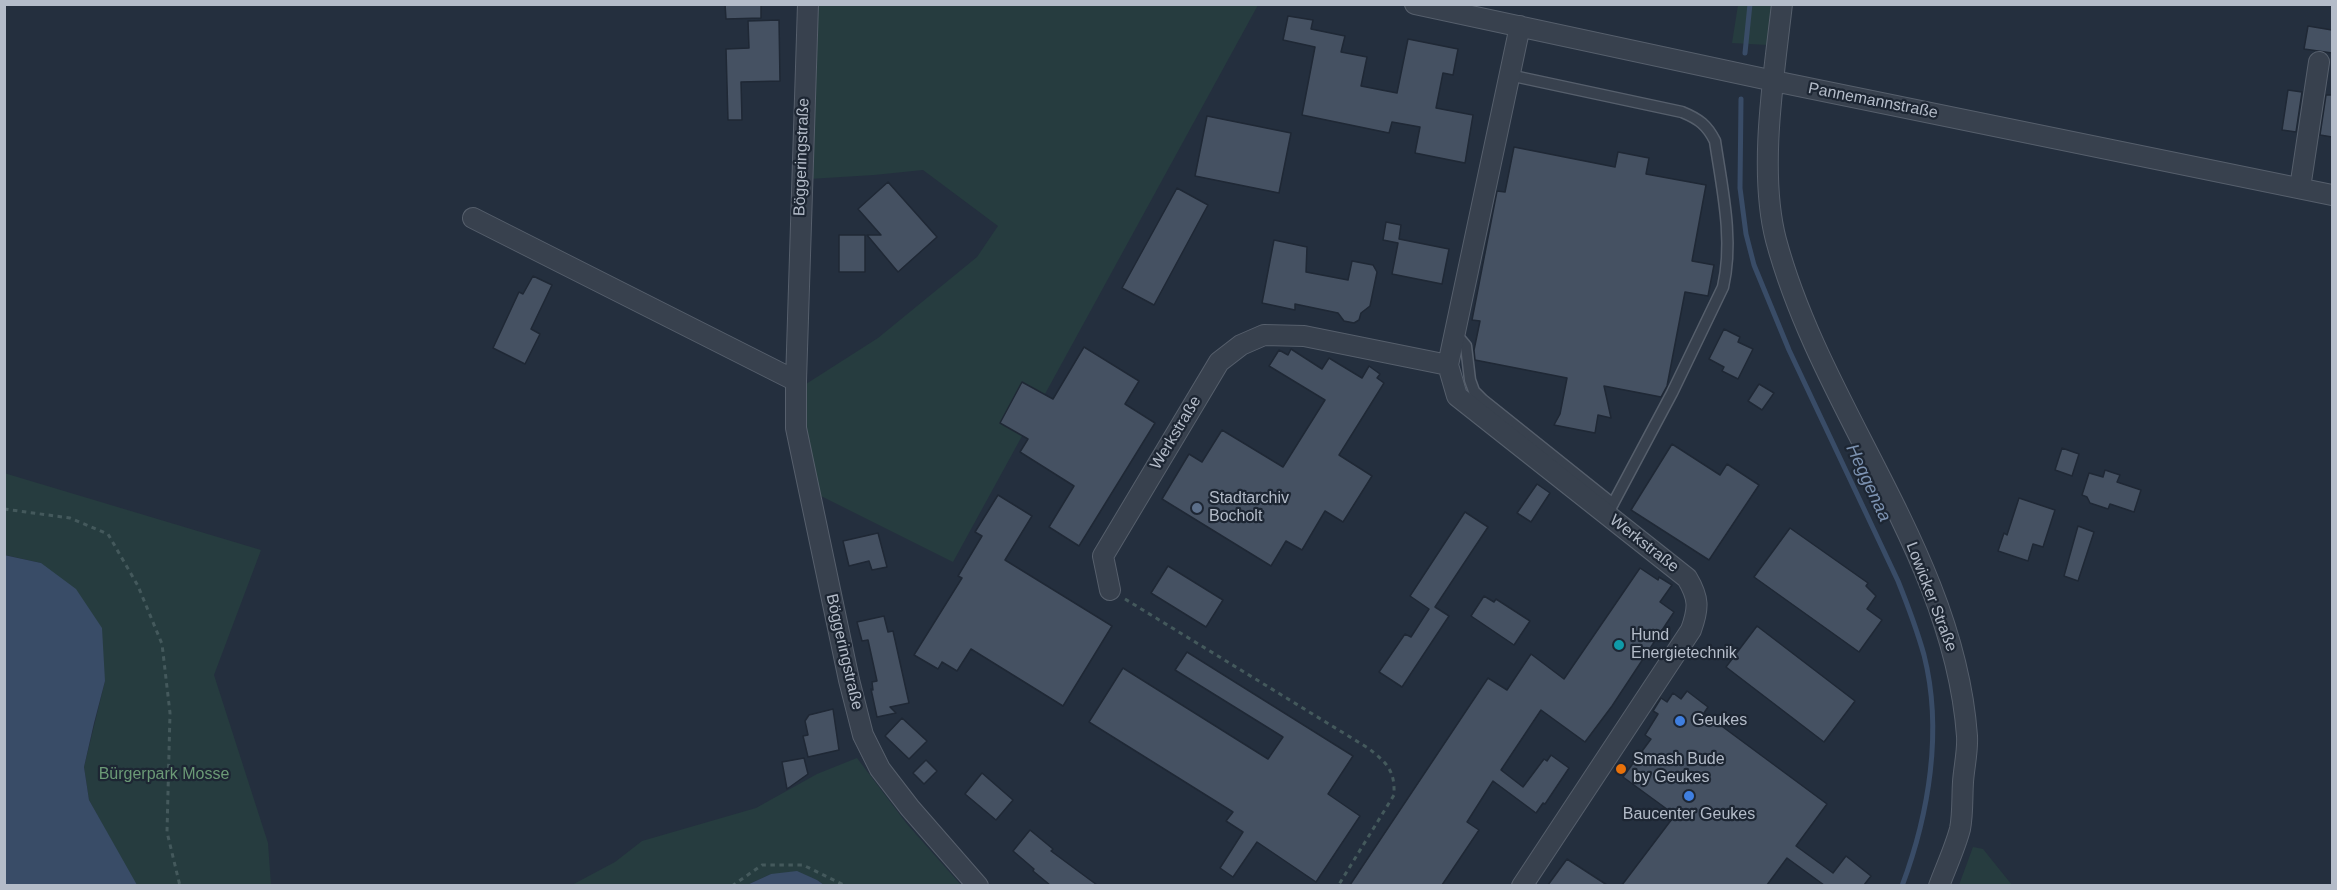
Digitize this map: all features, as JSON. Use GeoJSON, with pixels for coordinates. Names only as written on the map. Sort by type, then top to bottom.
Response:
{"type":"FeatureCollection","features":[{"type":"Feature","properties":{"kind":"street","name":"Böggeringstraße"},"geometry":{"type":"LineString","coordinates":[[808,4],[796,428],[844,657],[863,735],[880,769],[904,801],[978,885]]}},
{"type":"Feature","properties":{"kind":"street","name":"Pannemannstraße"},"geometry":{"type":"LineString","coordinates":[[1415,4],[1773,81],[2332,195]]}},
{"type":"Feature","properties":{"kind":"street","name":"Lowicker Straße"},"geometry":{"type":"LineString","coordinates":[[1782,4],[1768,152],[1775,237],[1790,286],[1916,551],[1941,616],[1955,661],[1967,737],[1960,828],[1939,885]]}},
{"type":"Feature","properties":{"kind":"street","name":"Werkstraße"},"geometry":{"type":"LineString","coordinates":[[1520,26],[1448,364],[1456,396],[1610,509],[1687,578],[1698,601],[1691,630],[1522,885]]}},
{"type":"Feature","properties":{"kind":"street"},"geometry":{"type":"LineString","coordinates":[[2300,188],[2319,62]]}},
{"type":"Feature","properties":{"kind":"street"},"geometry":{"type":"LineString","coordinates":[[473,218],[796,381]]}},
{"type":"Feature","properties":{"kind":"street","name":"Werkstraße"},"geometry":{"type":"LineString","coordinates":[[1110,590],[1103,556],[1107,548],[1219,362],[1241,345],[1264,335],[1304,336],[1448,364]]}},
{"type":"Feature","properties":{"kind":"lane"},"geometry":{"type":"LineString","coordinates":[[1454,337],[1466,346],[1470,380],[1474,391],[1610,509],[1672,393],[1723,287],[1727,247],[1715,141],[1709,129],[1700,119],[1682,112],[1509,75]]}},
{"type":"Feature","properties":{"kind":"path"},"geometry":{"type":"LineString","coordinates":[[4,510],[70,518],[108,534],[138,586],[162,644],[170,713],[167,832],[180,885]]}},
{"type":"Feature","properties":{"kind":"path"},"geometry":{"type":"LineString","coordinates":[[1110,590],[1368,748],[1385,762],[1395,778],[1394,795],[1338,885]]}},
{"type":"Feature","properties":{"kind":"path"},"geometry":{"type":"LineString","coordinates":[[732,885],[762,865],[803,865],[846,885]]}},
{"type":"Feature","properties":{"kind":"green space"},"geometry":{"type":"Polygon","coordinates":[[[818,5],[1258,5],[953,562],[817,494],[802,409],[806,384],[878,338],[977,257],[998,226],[923,170],[809,179],[818,5]]]}},
{"type":"Feature","properties":{"kind":"green space"},"geometry":{"type":"Polygon","coordinates":[[[1738,5],[1773,5],[1768,45],[1732,43],[1738,5]]]}},
{"type":"Feature","properties":{"kind":"green space","name":"Bürgerpark Mosse"},"geometry":{"type":"Polygon","coordinates":[[[4,473],[261,550],[214,675],[268,843],[271,885],[137,886],[135,884],[89,800],[84,767],[105,681],[41,563],[5,555],[4,473]]]}},
{"type":"Feature","properties":{"kind":"green space"},"geometry":{"type":"Polygon","coordinates":[[[857,758],[907,824],[961,885],[824,885],[817,880],[771,874],[747,885],[570,886],[615,862],[642,841],[756,808],[817,774],[857,758]]]}},
{"type":"Feature","properties":{"kind":"green space"},"geometry":{"type":"Polygon","coordinates":[[[1973,847],[1983,849],[2012,885],[1959,885],[1973,847]]]}},
{"type":"Feature","properties":{"kind":"water"},"geometry":{"type":"Polygon","coordinates":[[[4,555],[41,563],[76,589],[102,628],[105,681],[84,767],[89,800],[137,885],[5,885],[4,555]]]}},
{"type":"Feature","properties":{"kind":"water"},"geometry":{"type":"Polygon","coordinates":[[[797,871],[824,885],[747,885],[771,874],[797,871]]]}},
{"type":"Feature","properties":{"kind":"building"},"geometry":{"type":"Polygon","coordinates":[[[725,4],[761,4],[761,18],[726,19],[725,4]]]}},
{"type":"Feature","properties":{"kind":"building"},"geometry":{"type":"Polygon","coordinates":[[[1288,16],[1313,20],[1311,29],[1345,36],[1341,52],[1367,57],[1361,86],[1397,93],[1408,39],[1458,49],[1453,75],[1443,73],[1436,108],[1473,115],[1465,163],[1415,153],[1420,127],[1392,122],[1389,133],[1302,115],[1315,47],[1283,40],[1288,16]]]}},
{"type":"Feature","properties":{"kind":"building"},"geometry":{"type":"Polygon","coordinates":[[[779,20],[780,81],[741,82],[742,120],[728,120],[726,49],[749,48],[748,21],[779,20]]]}},
{"type":"Feature","properties":{"kind":"building"},"geometry":{"type":"Polygon","coordinates":[[[2308,26],[2332,30],[2332,53],[2304,49],[2308,26]]]}},
{"type":"Feature","properties":{"kind":"building"},"geometry":{"type":"Polygon","coordinates":[[[2288,90],[2302,92],[2296,132],[2282,130],[2288,90]]]}},
{"type":"Feature","properties":{"kind":"building"},"geometry":{"type":"Polygon","coordinates":[[[2326,95],[2332,95],[2332,137],[2320,135],[2326,95]]]}},
{"type":"Feature","properties":{"kind":"building"},"geometry":{"type":"Polygon","coordinates":[[[1207,116],[1291,133],[1279,193],[1195,176],[1207,116]]]}},
{"type":"Feature","properties":{"kind":"building"},"geometry":{"type":"Polygon","coordinates":[[[1514,147],[1615,167],[1618,152],[1649,158],[1646,174],[1706,185],[1692,261],[1714,265],[1708,296],[1685,292],[1667,386],[1661,397],[1604,386],[1611,418],[1598,415],[1595,433],[1554,425],[1560,414],[1567,378],[1475,360],[1474,350],[1480,321],[1472,320],[1497,191],[1505,192],[1514,147]]]}},
{"type":"Feature","properties":{"kind":"building"},"geometry":{"type":"Polygon","coordinates":[[[888,182],[937,237],[898,272],[867,235],[881,235],[858,209],[888,182]]]}},
{"type":"Feature","properties":{"kind":"building"},"geometry":{"type":"Polygon","coordinates":[[[1177,188],[1208,205],[1154,305],[1122,288],[1177,188]]]}},
{"type":"Feature","properties":{"kind":"building"},"geometry":{"type":"Polygon","coordinates":[[[1386,222],[1401,225],[1399,239],[1449,249],[1442,284],[1392,274],[1398,243],[1383,240],[1386,222]]]}},
{"type":"Feature","properties":{"kind":"building"},"geometry":{"type":"Polygon","coordinates":[[[839,235],[865,235],[865,272],[839,272],[839,235]]]}},
{"type":"Feature","properties":{"kind":"building"},"geometry":{"type":"Polygon","coordinates":[[[1274,240],[1307,247],[1306,272],[1348,280],[1352,261],[1373,265],[1377,272],[1370,306],[1361,313],[1359,320],[1354,323],[1344,321],[1338,313],[1295,304],[1295,310],[1262,303],[1274,240]]]}},
{"type":"Feature","properties":{"kind":"building"},"geometry":{"type":"Polygon","coordinates":[[[533,276],[552,285],[531,329],[540,334],[525,364],[493,348],[519,292],[523,294],[533,276]]]}},
{"type":"Feature","properties":{"kind":"building"},"geometry":{"type":"Polygon","coordinates":[[[1724,329],[1740,337],[1738,342],[1753,349],[1738,379],[1722,371],[1724,367],[1709,359],[1724,329]]]}},
{"type":"Feature","properties":{"kind":"building"},"geometry":{"type":"Polygon","coordinates":[[[1084,347],[1139,381],[1125,404],[1155,423],[1079,546],[1049,527],[1074,486],[1020,452],[1028,439],[1000,423],[1022,382],[1053,399],[1084,347]]]}},
{"type":"Feature","properties":{"kind":"building"},"geometry":{"type":"Polygon","coordinates":[[[1291,349],[1322,369],[1329,358],[1362,378],[1369,366],[1380,374],[1377,378],[1384,383],[1339,455],[1372,476],[1343,522],[1325,511],[1302,550],[1286,541],[1271,566],[1162,499],[1189,454],[1202,462],[1222,430],[1283,467],[1325,400],[1269,366],[1279,350],[1288,355],[1291,349]]]}},
{"type":"Feature","properties":{"kind":"building"},"geometry":{"type":"Polygon","coordinates":[[[1759,384],[1774,393],[1762,410],[1748,401],[1759,384]]]}},
{"type":"Feature","properties":{"kind":"building"},"geometry":{"type":"Polygon","coordinates":[[[1672,444],[1720,475],[1727,464],[1759,485],[1709,560],[1631,510],[1672,444]]]}},
{"type":"Feature","properties":{"kind":"building"},"geometry":{"type":"Polygon","coordinates":[[[2062,448],[2079,454],[2072,476],[2055,470],[2062,448]]]}},
{"type":"Feature","properties":{"kind":"building"},"geometry":{"type":"Polygon","coordinates":[[[2105,470],[2120,475],[2117,482],[2141,490],[2134,512],[2110,504],[2108,509],[2090,503],[2087,497],[2082,495],[2089,473],[2103,477],[2105,470]]]}},
{"type":"Feature","properties":{"kind":"building"},"geometry":{"type":"Polygon","coordinates":[[[1537,484],[1550,493],[1531,522],[1517,513],[1537,484]]]}},
{"type":"Feature","properties":{"kind":"building"},"geometry":{"type":"Polygon","coordinates":[[[998,495],[1032,516],[1005,560],[1112,626],[1063,706],[971,649],[957,671],[942,662],[938,669],[914,655],[962,578],[958,576],[982,536],[975,532],[998,495]]]}},
{"type":"Feature","properties":{"kind":"building"},"geometry":{"type":"Polygon","coordinates":[[[2019,498],[2055,510],[2043,547],[2033,544],[2028,561],[1998,551],[2004,533],[2007,535],[2019,498]]]}},
{"type":"Feature","properties":{"kind":"building"},"geometry":{"type":"Polygon","coordinates":[[[1465,512],[1488,527],[1435,607],[1449,616],[1402,687],[1379,672],[1405,634],[1411,637],[1429,609],[1410,596],[1465,512]]]}},
{"type":"Feature","properties":{"kind":"building"},"geometry":{"type":"Polygon","coordinates":[[[2078,526],[2094,532],[2078,581],[2064,576],[2078,526]]]}},
{"type":"Feature","properties":{"kind":"building"},"geometry":{"type":"Polygon","coordinates":[[[1790,528],[1868,583],[1866,586],[1876,596],[1867,609],[1882,620],[1859,652],[1754,577],[1790,528]]]}},
{"type":"Feature","properties":{"kind":"building"},"geometry":{"type":"Polygon","coordinates":[[[878,533],[887,567],[872,570],[869,561],[849,566],[843,541],[878,533]]]}},
{"type":"Feature","properties":{"kind":"building"},"geometry":{"type":"Polygon","coordinates":[[[1168,566],[1223,600],[1206,627],[1151,593],[1168,566]]]}},
{"type":"Feature","properties":{"kind":"building"},"geometry":{"type":"Polygon","coordinates":[[[1640,568],[1658,580],[1659,577],[1672,585],[1660,602],[1674,612],[1612,706],[1585,742],[1541,710],[1501,770],[1523,787],[1544,759],[1547,761],[1551,755],[1569,768],[1545,804],[1543,803],[1536,813],[1493,781],[1467,822],[1479,830],[1442,885],[1350,885],[1488,678],[1507,690],[1531,654],[1564,679],[1640,568]]]}},
{"type":"Feature","properties":{"kind":"building"},"geometry":{"type":"Polygon","coordinates":[[[1484,596],[1494,602],[1496,599],[1530,621],[1514,645],[1471,616],[1484,596]]]}},
{"type":"Feature","properties":{"kind":"building"},"geometry":{"type":"Polygon","coordinates":[[[884,616],[888,632],[893,631],[909,703],[890,707],[896,713],[877,717],[871,689],[873,690],[872,682],[877,681],[868,640],[862,641],[857,622],[884,616]]]}},
{"type":"Feature","properties":{"kind":"building"},"geometry":{"type":"Polygon","coordinates":[[[1757,626],[1855,701],[1824,742],[1726,667],[1757,626]]]}},
{"type":"Feature","properties":{"kind":"building"},"geometry":{"type":"Polygon","coordinates":[[[1187,652],[1353,756],[1328,794],[1360,816],[1316,882],[1257,842],[1233,877],[1220,868],[1243,832],[1226,821],[1233,812],[1089,722],[1123,668],[1268,759],[1283,737],[1175,670],[1187,652]]]}},
{"type":"Feature","properties":{"kind":"building"},"geometry":{"type":"Polygon","coordinates":[[[1687,691],[1708,707],[1704,713],[1827,804],[1796,846],[1833,873],[1846,856],[1871,876],[1864,885],[1824,885],[1787,858],[1767,885],[1622,885],[1675,815],[1623,777],[1651,739],[1645,735],[1658,714],[1653,711],[1661,698],[1667,702],[1673,693],[1681,699],[1687,691]]]}},
{"type":"Feature","properties":{"kind":"building"},"geometry":{"type":"Polygon","coordinates":[[[833,709],[839,750],[808,757],[803,736],[808,735],[805,721],[809,715],[833,709]]]}},
{"type":"Feature","properties":{"kind":"building"},"geometry":{"type":"Polygon","coordinates":[[[902,718],[927,741],[909,759],[885,736],[902,718]]]}},
{"type":"Feature","properties":{"kind":"building"},"geometry":{"type":"Polygon","coordinates":[[[804,758],[808,774],[787,789],[782,762],[804,758]]]}},
{"type":"Feature","properties":{"kind":"building"},"geometry":{"type":"Polygon","coordinates":[[[926,760],[937,771],[924,784],[913,773],[926,760]]]}},
{"type":"Feature","properties":{"kind":"building"},"geometry":{"type":"Polygon","coordinates":[[[982,773],[1013,800],[996,820],[965,794],[982,773]]]}},
{"type":"Feature","properties":{"kind":"building"},"geometry":{"type":"Polygon","coordinates":[[[1030,830],[1053,849],[1051,851],[1097,885],[1050,885],[1013,851],[1030,830]]]}},
{"type":"Feature","properties":{"kind":"building"},"geometry":{"type":"Polygon","coordinates":[[[1567,859],[1607,885],[1548,885],[1567,859]]]}},
{"type":"Feature","properties":{"kind":"waterway","name":"Heggenaa"},"geometry":{"type":"LineString","coordinates":[[1745,53],[1750,4]]}},
{"type":"Feature","properties":{"kind":"waterway","name":"Heggenaa"},"geometry":{"type":"LineString","coordinates":[[1741,99],[1740,188],[1746,234],[1754,265],[1789,350],[1898,581],[1924,655],[1930,684],[1933,742],[1926,801],[1902,886]]}},
{"type":"Feature","properties":{"kind":"place","name":"Stadtarchiv Bocholt"},"geometry":{"type":"Point","coordinates":[1197,508]}},
{"type":"Feature","properties":{"kind":"place","name":"Hund Energietechnik"},"geometry":{"type":"Point","coordinates":[1619,645]}},
{"type":"Feature","properties":{"kind":"place","name":"Geukes"},"geometry":{"type":"Point","coordinates":[1680,721]}},
{"type":"Feature","properties":{"kind":"place","name":"Smash Bude by Geukes"},"geometry":{"type":"Point","coordinates":[1621,769]}},
{"type":"Feature","properties":{"kind":"place","name":"Baucenter Geukes"},"geometry":{"type":"Point","coordinates":[1689,796]}}]}
